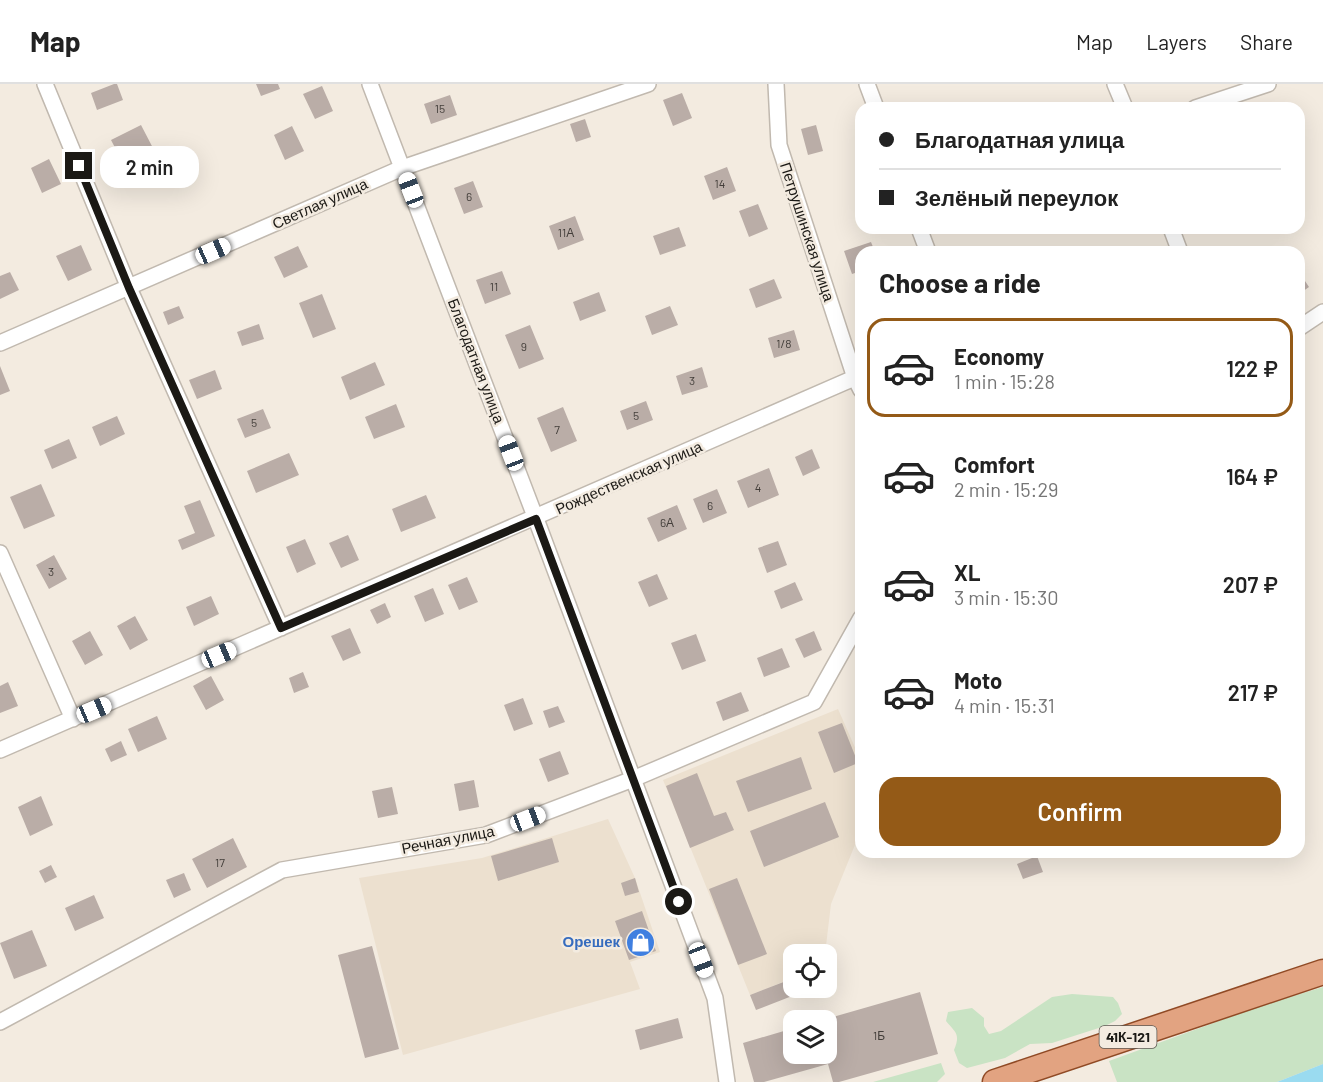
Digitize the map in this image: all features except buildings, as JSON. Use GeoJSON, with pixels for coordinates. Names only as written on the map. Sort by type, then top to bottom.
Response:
{"type":"FeatureCollection","features":[{"type":"Feature","properties":{"kind":"main road","name":"41К-121"},"geometry":{"type":"LineString","coordinates":[[995,1082],[1323,972]]}},
{"type":"Feature","properties":{"kind":"street"},"geometry":{"type":"LineString","coordinates":[[45,84],[129,288],[281,628]]}},
{"type":"Feature","properties":{"kind":"street","name":"Благодатная улица"},"geometry":{"type":"LineString","coordinates":[[370,84],[716,998],[727,1082]]}},
{"type":"Feature","properties":{"kind":"street","name":"Светлая улица"},"geometry":{"type":"LineString","coordinates":[[0,343],[402,168],[648,84]]}},
{"type":"Feature","properties":{"kind":"street","name":"Петрушинская улица"},"geometry":{"type":"LineString","coordinates":[[776,84],[779,145],[855,369]]}},
{"type":"Feature","properties":{"kind":"street"},"geometry":{"type":"LineString","coordinates":[[867,84],[874,102]]}},
{"type":"Feature","properties":{"kind":"street"},"geometry":{"type":"LineString","coordinates":[[1115,84],[1122,102]]}},
{"type":"Feature","properties":{"kind":"street"},"geometry":{"type":"LineString","coordinates":[[1213,102],[1268,84]]}},
{"type":"Feature","properties":{"kind":"street"},"geometry":{"type":"LineString","coordinates":[[1305,324],[1323,312]]}},
{"type":"Feature","properties":{"kind":"street","name":"Рождественская улица"},"geometry":{"type":"LineString","coordinates":[[0,750],[855,383]]}},
{"type":"Feature","properties":{"kind":"street"},"geometry":{"type":"LineString","coordinates":[[0,553],[73,719]]}},
{"type":"Feature","properties":{"kind":"street","name":"Речная улица"},"geometry":{"type":"LineString","coordinates":[[0,1022],[282,870],[486,835],[633,779],[814,702],[855,629]]}},
{"type":"Feature","properties":{"kind":"shaded area"},"geometry":{"type":"Polygon","coordinates":[[[838,709],[855,747],[855,845],[831,904],[826,944],[783,944],[783,982],[750,995],[663,780],[838,709]]]}},
{"type":"Feature","properties":{"kind":"shaded area"},"geometry":{"type":"Polygon","coordinates":[[[608,819],[635,878],[660,952],[630,962],[640,989],[403,1055],[359,878],[482,858],[608,819]]]}},
{"type":"Feature","properties":{"kind":"green space"},"geometry":{"type":"Polygon","coordinates":[[[1323,987],[1323,1064],[1277,1082],[1117,1082],[1109,1061],[1263,1005],[1323,987]]]}},
{"type":"Feature","properties":{"kind":"green space"},"geometry":{"type":"Polygon","coordinates":[[[1072,994],[1113,997],[1122,1014],[1105,1026],[1052,1043],[1030,1044],[1005,1058],[967,1068],[959,1063],[954,1050],[957,1037],[946,1021],[948,1012],[972,1008],[984,1018],[984,1026],[989,1034],[1001,1031],[1052,997],[1072,994]]]}},
{"type":"Feature","properties":{"kind":"green space"},"geometry":{"type":"Polygon","coordinates":[[[941,1063],[945,1074],[937,1082],[873,1082],[941,1063]]]}},
{"type":"Feature","properties":{"kind":"water"},"geometry":{"type":"Polygon","coordinates":[[[1323,1064],[1323,1082],[1277,1082],[1323,1064]]]}},
{"type":"Feature","properties":{"kind":"place","name":"Орешек"},"geometry":{"type":"Point","coordinates":[641,942]}},
{"type":"Feature","properties":{"kind":"route"},"geometry":{"type":"LineString","coordinates":[[79,166],[129,288],[281,628],[536,519],[679,902]]}}]}
